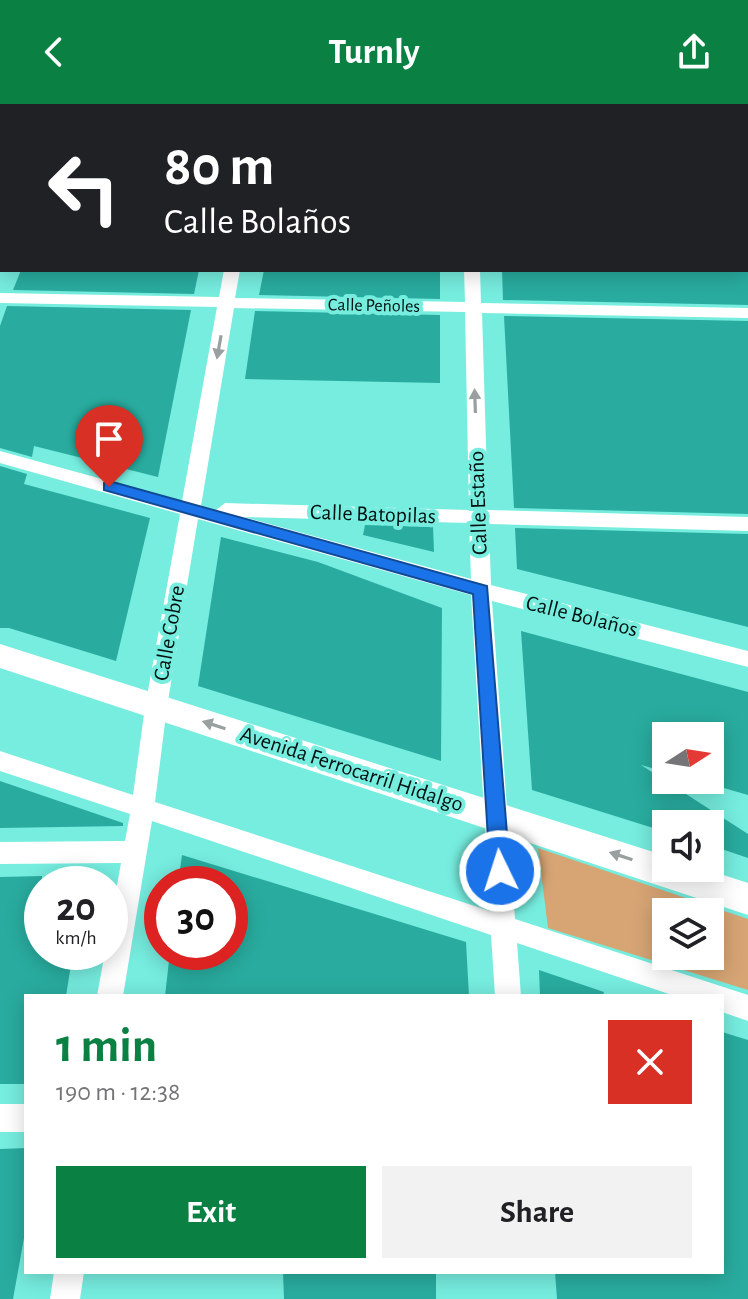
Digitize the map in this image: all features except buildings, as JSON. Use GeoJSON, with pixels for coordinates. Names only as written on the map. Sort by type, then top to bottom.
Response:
{"type":"FeatureCollection","features":[{"type":"Feature","properties":{"kind":"main road","name":"Avenida Ferrocarril Hidalgo"},"geometry":{"type":"LineString","coordinates":[[0,656],[748,899]]}},
{"type":"Feature","properties":{"kind":"street","name":"Calle Cobre"},"geometry":{"type":"LineString","coordinates":[[110,994],[143,807],[156,707],[232,272]]}},
{"type":"Feature","properties":{"kind":"street","name":"Calle Estaño"},"geometry":{"type":"LineString","coordinates":[[472,272],[481,590],[508,994]]}},
{"type":"Feature","properties":{"kind":"street","name":"Calle Peñoles"},"geometry":{"type":"LineString","coordinates":[[0,298],[748,313]]}},
{"type":"Feature","properties":{"kind":"street","name":"Calle Bolaños"},"geometry":{"type":"LineString","coordinates":[[0,457],[481,590],[748,659]]}},
{"type":"Feature","properties":{"kind":"street","name":"Calle Batopilas"},"geometry":{"type":"LineString","coordinates":[[191,509],[748,524]]}},
{"type":"Feature","properties":{"kind":"street"},"geometry":{"type":"LineString","coordinates":[[0,761],[706,994]]}},
{"type":"Feature","properties":{"kind":"street"},"geometry":{"type":"LineString","coordinates":[[0,853],[133,852]]}},
{"type":"Feature","properties":{"kind":"street"},"geometry":{"type":"LineString","coordinates":[[724,1000],[748,1008]]}},
{"type":"Feature","properties":{"kind":"street"},"geometry":{"type":"LineString","coordinates":[[0,1118],[24,1118]]}},
{"type":"Feature","properties":{"kind":"street"},"geometry":{"type":"LineString","coordinates":[[65,1299],[69,1274]]}},
{"type":"Feature","properties":{"kind":"shaded area"},"geometry":{"type":"Polygon","coordinates":[[[538,848],[686,898],[652,898],[652,960],[548,928],[538,848]]]}},
{"type":"Feature","properties":{"kind":"shaded area"},"geometry":{"type":"Polygon","coordinates":[[[724,911],[748,919],[748,990],[683,970],[724,970],[724,911]]]}},
{"type":"Feature","properties":{"kind":"route"},"geometry":{"type":"LineString","coordinates":[[109,487],[481,590],[500,871]]}}]}
